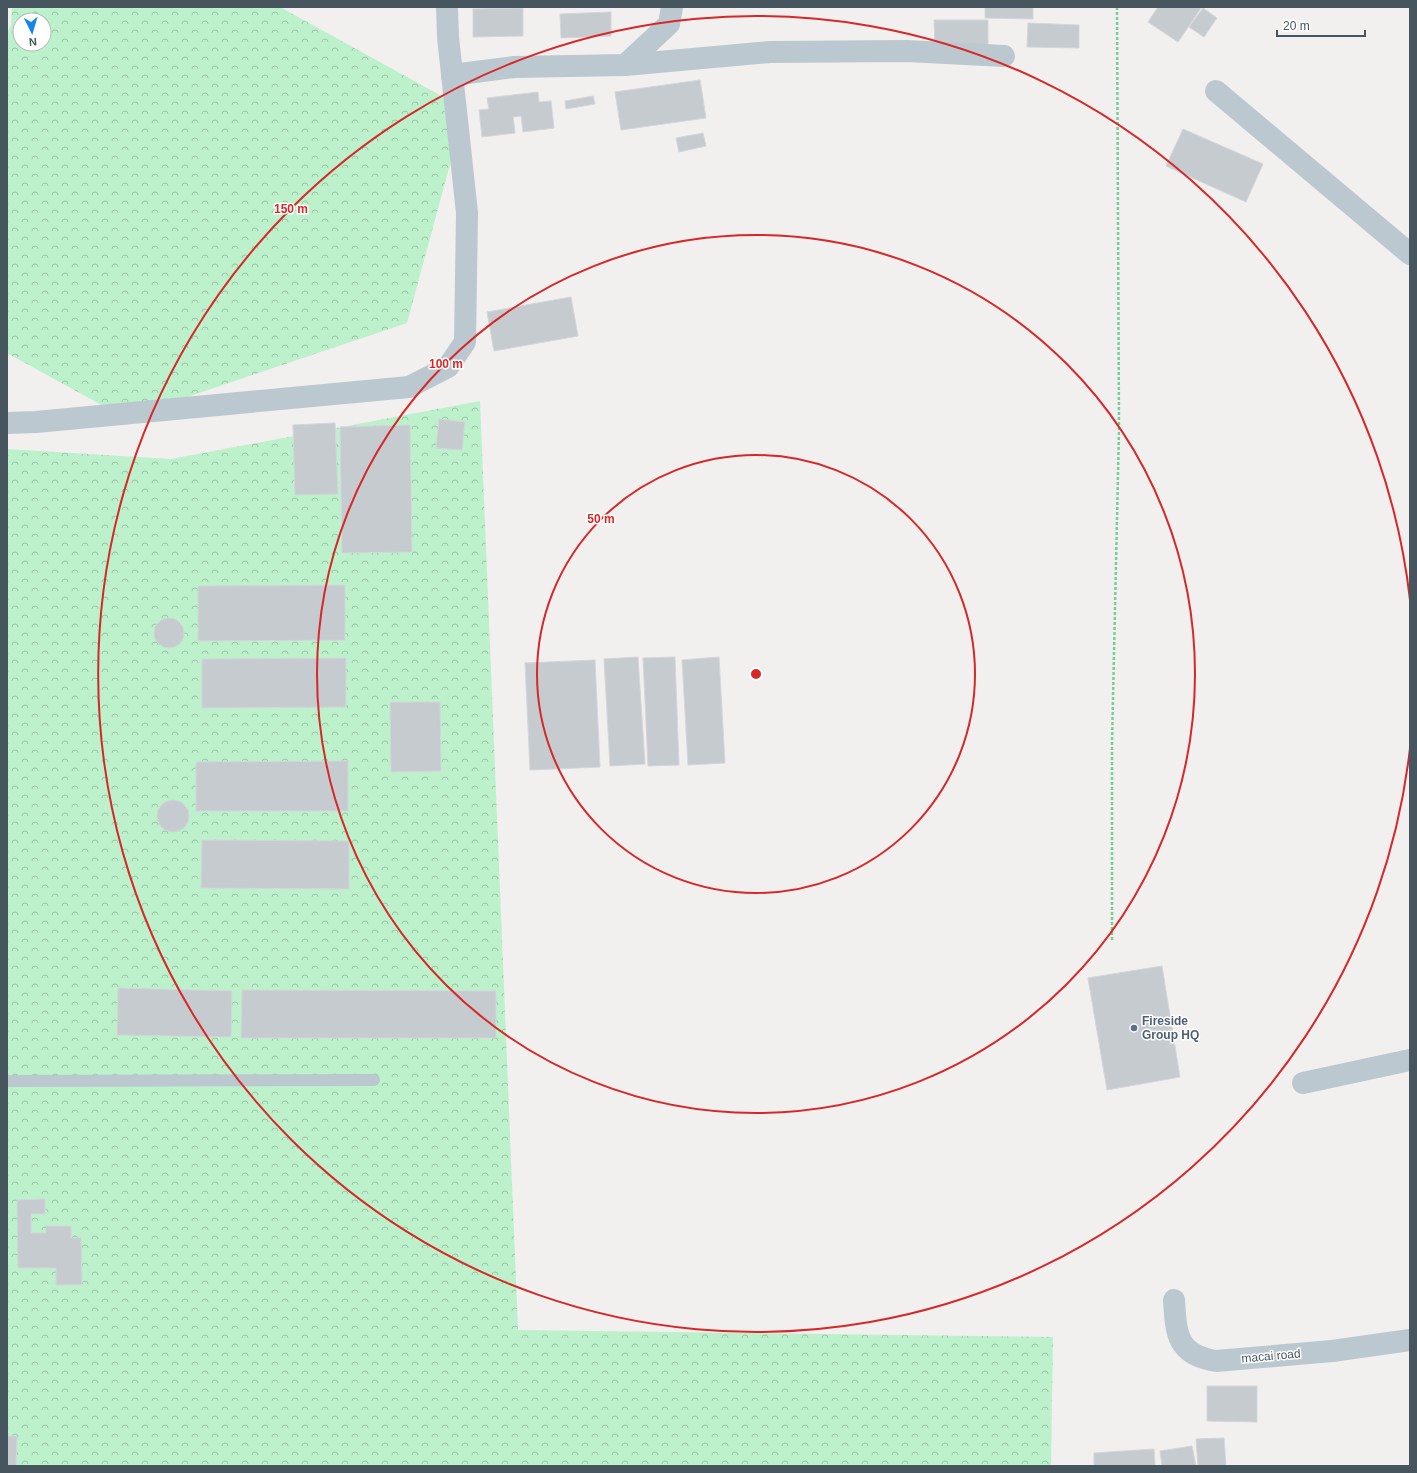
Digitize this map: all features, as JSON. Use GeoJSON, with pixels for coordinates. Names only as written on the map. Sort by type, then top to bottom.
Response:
{"type":"FeatureCollection","features":[{"type":"Feature","properties":{"kind":"street"},"geometry":{"type":"LineString","coordinates":[[7,423],[36,422],[409,387],[448,367],[465,342],[467,213],[448,37],[447,7]]}},
{"type":"Feature","properties":{"kind":"street"},"geometry":{"type":"LineString","coordinates":[[625,65],[669,24],[672,7]]}},
{"type":"Feature","properties":{"kind":"street"},"geometry":{"type":"LineString","coordinates":[[452,75],[514,67],[625,65],[770,52],[907,51],[1004,56]]}},
{"type":"Feature","properties":{"kind":"street"},"geometry":{"type":"LineString","coordinates":[[1216,91],[1410,254]]}},
{"type":"Feature","properties":{"kind":"street"},"geometry":{"type":"LineString","coordinates":[[1302,1083],[1410,1060]]}},
{"type":"Feature","properties":{"kind":"street","name":"macai road"},"geometry":{"type":"LineString","coordinates":[[1174,1300],[1176,1330],[1180,1341],[1192,1353],[1202,1358],[1216,1361],[1324,1352],[1410,1340]]}},
{"type":"Feature","properties":{"kind":"lane"},"geometry":{"type":"LineString","coordinates":[[7,1081],[374,1080]]}},
{"type":"Feature","properties":{"kind":"path"},"geometry":{"type":"LineString","coordinates":[[1112,940],[1112,743],[1119,429],[1117,7]]}},
{"type":"Feature","properties":{"kind":"green space"},"geometry":{"type":"Polygon","coordinates":[[[12,7],[280,7],[465,109],[407,323],[125,418],[7,353],[7,33],[11,25],[12,7]]]}},
{"type":"Feature","properties":{"kind":"green space"},"geometry":{"type":"Polygon","coordinates":[[[480,401],[518,1330],[1053,1337],[1051,1466],[7,1466],[7,449],[171,459],[480,401]]]}},
{"type":"Feature","properties":{"kind":"building"},"geometry":{"type":"Polygon","coordinates":[[[985,7],[1033,7],[1033,19],[985,18],[985,7]]]}},
{"type":"Feature","properties":{"kind":"building"},"geometry":{"type":"Polygon","coordinates":[[[1158,7],[1201,8],[1178,42],[1148,22],[1158,7]]]}},
{"type":"Feature","properties":{"kind":"building"},"geometry":{"type":"Polygon","coordinates":[[[523,8],[523,36],[473,37],[473,9],[523,8]]]}},
{"type":"Feature","properties":{"kind":"building"},"geometry":{"type":"Polygon","coordinates":[[[1203,8],[1217,18],[1204,37],[1189,27],[1203,8]]]}},
{"type":"Feature","properties":{"kind":"building"},"geometry":{"type":"Polygon","coordinates":[[[611,12],[611,36],[561,38],[560,14],[611,12]]]}},
{"type":"Feature","properties":{"kind":"building"},"geometry":{"type":"Polygon","coordinates":[[[934,20],[988,20],[988,48],[935,49],[934,20]]]}},
{"type":"Feature","properties":{"kind":"building"},"geometry":{"type":"Polygon","coordinates":[[[1028,23],[1079,25],[1079,48],[1027,47],[1028,23]]]}},
{"type":"Feature","properties":{"kind":"building"},"geometry":{"type":"Polygon","coordinates":[[[700,80],[706,118],[621,130],[615,92],[700,80]]]}},
{"type":"Feature","properties":{"kind":"building"},"geometry":{"type":"Polygon","coordinates":[[[538,92],[539,102],[551,101],[554,128],[523,132],[521,116],[513,117],[515,133],[482,137],[479,110],[489,109],[487,98],[538,92]]]}},
{"type":"Feature","properties":{"kind":"building"},"geometry":{"type":"Polygon","coordinates":[[[593,96],[595,104],[566,109],[565,101],[593,96]]]}},
{"type":"Feature","properties":{"kind":"building"},"geometry":{"type":"Polygon","coordinates":[[[1183,129],[1263,164],[1246,202],[1166,166],[1183,129]]]}},
{"type":"Feature","properties":{"kind":"building"},"geometry":{"type":"Polygon","coordinates":[[[703,133],[706,146],[679,152],[676,138],[703,133]]]}},
{"type":"Feature","properties":{"kind":"building"},"geometry":{"type":"Polygon","coordinates":[[[571,297],[578,336],[494,351],[487,312],[571,297]]]}},
{"type":"Feature","properties":{"kind":"building"},"geometry":{"type":"Polygon","coordinates":[[[439,419],[465,422],[462,450],[436,448],[439,419]]]}},
{"type":"Feature","properties":{"kind":"building"},"geometry":{"type":"Polygon","coordinates":[[[335,423],[338,494],[295,495],[293,425],[335,423]]]}},
{"type":"Feature","properties":{"kind":"building"},"geometry":{"type":"Polygon","coordinates":[[[410,425],[412,552],[342,553],[340,427],[410,425]]]}},
{"type":"Feature","properties":{"kind":"building"},"geometry":{"type":"Polygon","coordinates":[[[345,585],[345,640],[198,641],[198,586],[345,585]]]}},
{"type":"Feature","properties":{"kind":"building"},"geometry":{"type":"Polygon","coordinates":[[[169,618],[180,622],[184,633],[180,644],[169,648],[158,644],[154,633],[158,622],[169,618]]]}},
{"type":"Feature","properties":{"kind":"building"},"geometry":{"type":"Polygon","coordinates":[[[638,657],[645,764],[610,766],[604,659],[638,657]]]}},
{"type":"Feature","properties":{"kind":"building"},"geometry":{"type":"Polygon","coordinates":[[[675,657],[679,765],[648,766],[643,658],[675,657]]]}},
{"type":"Feature","properties":{"kind":"building"},"geometry":{"type":"Polygon","coordinates":[[[719,657],[725,763],[688,765],[682,660],[719,657]]]}},
{"type":"Feature","properties":{"kind":"building"},"geometry":{"type":"Polygon","coordinates":[[[346,658],[346,707],[202,708],[202,659],[346,658]]]}},
{"type":"Feature","properties":{"kind":"building"},"geometry":{"type":"Polygon","coordinates":[[[595,660],[600,767],[530,770],[525,663],[595,660]]]}},
{"type":"Feature","properties":{"kind":"building"},"geometry":{"type":"Polygon","coordinates":[[[390,702],[440,702],[441,771],[391,772],[390,702]]]}},
{"type":"Feature","properties":{"kind":"building"},"geometry":{"type":"Polygon","coordinates":[[[348,761],[348,811],[196,811],[196,762],[348,761]]]}},
{"type":"Feature","properties":{"kind":"building"},"geometry":{"type":"Polygon","coordinates":[[[170,800],[176,800],[185,804],[189,816],[185,828],[176,832],[170,832],[161,828],[157,819],[157,813],[161,804],[170,800]]]}},
{"type":"Feature","properties":{"kind":"building"},"geometry":{"type":"Polygon","coordinates":[[[202,840],[349,841],[349,889],[201,888],[202,840]]]}},
{"type":"Feature","properties":{"kind":"building","name":"Fireside Group HQ"},"geometry":{"type":"Polygon","coordinates":[[[1162,966],[1180,1077],[1107,1090],[1088,978],[1162,966]]]}},
{"type":"Feature","properties":{"kind":"building"},"geometry":{"type":"Polygon","coordinates":[[[118,988],[232,991],[231,1037],[117,1035],[118,988]]]}},
{"type":"Feature","properties":{"kind":"building"},"geometry":{"type":"Polygon","coordinates":[[[242,990],[496,991],[496,1038],[241,1038],[242,990]]]}},
{"type":"Feature","properties":{"kind":"building"},"geometry":{"type":"Polygon","coordinates":[[[45,1199],[45,1214],[31,1214],[31,1233],[46,1233],[46,1226],[71,1226],[71,1238],[81,1238],[82,1285],[56,1285],[56,1268],[18,1268],[17,1200],[45,1199]]]}},
{"type":"Feature","properties":{"kind":"building"},"geometry":{"type":"Polygon","coordinates":[[[1207,1386],[1257,1386],[1257,1422],[1207,1421],[1207,1386]]]}},
{"type":"Feature","properties":{"kind":"building"},"geometry":{"type":"Polygon","coordinates":[[[7,1436],[17,1436],[16,1466],[7,1466],[7,1436]]]}},
{"type":"Feature","properties":{"kind":"building"},"geometry":{"type":"Polygon","coordinates":[[[1224,1438],[1226,1466],[1198,1466],[1196,1439],[1224,1438]]]}},
{"type":"Feature","properties":{"kind":"building"},"geometry":{"type":"Polygon","coordinates":[[[1192,1446],[1196,1466],[1162,1466],[1160,1451],[1192,1446]]]}},
{"type":"Feature","properties":{"kind":"building"},"geometry":{"type":"Polygon","coordinates":[[[1154,1449],[1155,1466],[1094,1466],[1094,1453],[1154,1449]]]}},
{"type":"Feature","properties":{"kind":"place","name":"Fireside Group HQ"},"geometry":{"type":"Point","coordinates":[1134,1028]}}]}
